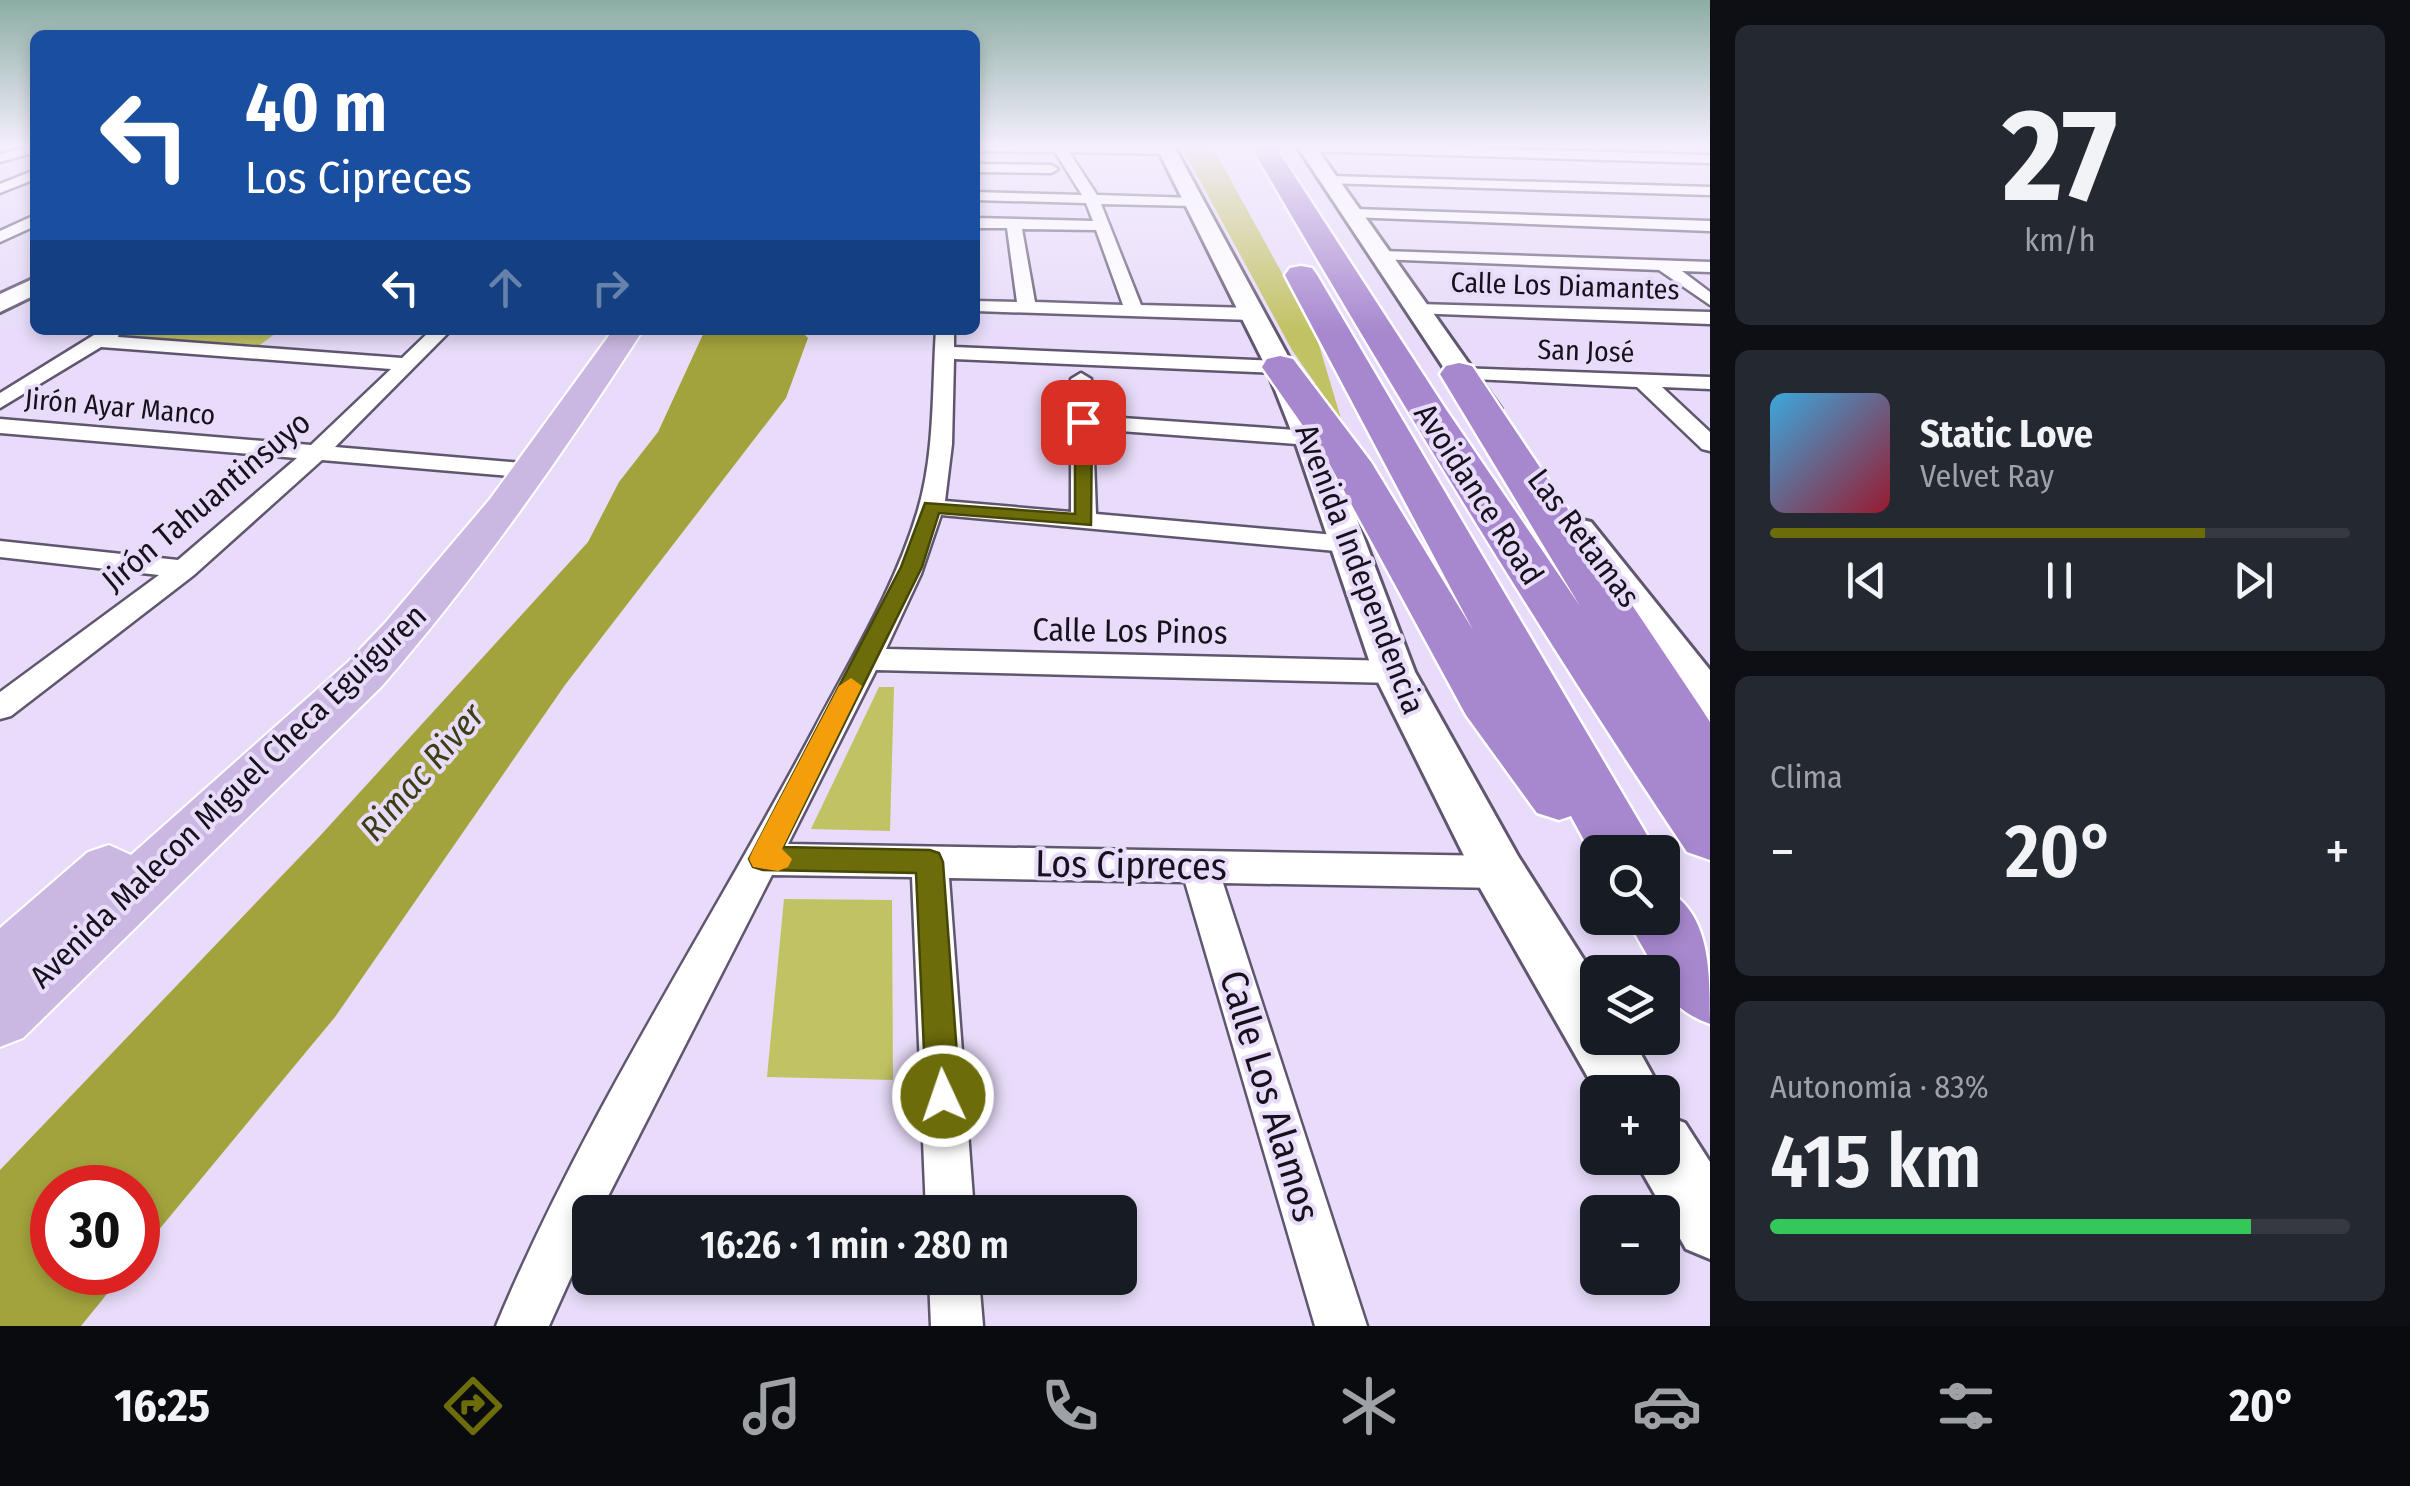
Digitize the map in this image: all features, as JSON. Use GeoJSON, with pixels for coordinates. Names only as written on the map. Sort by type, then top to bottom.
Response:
{"type":"FeatureCollection","features":[{"type":"Feature","properties":{"kind":"highway","name":"Avoidance Road"},"geometry":{"type":"LineString","coordinates":[[1265,208],[1615,835]]}},
{"type":"Feature","properties":{"kind":"highway","name":"Avoidance Road"},"geometry":{"type":"LineString","coordinates":[[1300,208],[1597,677],[1710,833]]}},
{"type":"Feature","properties":{"kind":"highway"},"geometry":{"type":"LineString","coordinates":[[1280,368],[1350,462],[1486,700],[1591,835]]}},
{"type":"Feature","properties":{"kind":"highway"},"geometry":{"type":"LineString","coordinates":[[1460,374],[1496,438],[1659,685],[1710,774]]}},
{"type":"Feature","properties":{"kind":"highway"},"geometry":{"type":"LineString","coordinates":[[1673,935],[1710,989]]}},
{"type":"Feature","properties":{"kind":"main road","name":"Avenida Independencia"},"geometry":{"type":"LineString","coordinates":[[1197,208],[1280,368],[1310,438],[1394,672],[1499,872],[1580,1007]]}},
{"type":"Feature","properties":{"kind":"main road","name":"Las Retamas"},"geometry":{"type":"LineString","coordinates":[[1351,208],[1460,374],[1710,701]]}},
{"type":"Feature","properties":{"kind":"main road"},"geometry":{"type":"LineString","coordinates":[[0,304],[30,288]]}},
{"type":"Feature","properties":{"kind":"main road","name":"Avenida Malecon Miguel Checa Eguiguren"},"geometry":{"type":"LineString","coordinates":[[0,1015],[365,674],[449,580],[522,471],[605,335]]}},
{"type":"Feature","properties":{"kind":"main road","name":"Avenida Malecon Miguel Checa Eguiguren"},"geometry":{"type":"LineString","coordinates":[[0,968],[340,660],[424,575],[522,471],[624,335]]}},
{"type":"Feature","properties":{"kind":"main road"},"geometry":{"type":"LineString","coordinates":[[1679,1175],[1710,1226]]}},
{"type":"Feature","properties":{"kind":"street"},"geometry":{"type":"LineString","coordinates":[[1096,208],[1134,311]]}},
{"type":"Feature","properties":{"kind":"street"},"geometry":{"type":"LineString","coordinates":[[1586,208],[1710,300]]}},
{"type":"Feature","properties":{"kind":"street"},"geometry":{"type":"LineString","coordinates":[[1355,214],[1710,226]]}},
{"type":"Feature","properties":{"kind":"street"},"geometry":{"type":"LineString","coordinates":[[0,237],[30,222]]}},
{"type":"Feature","properties":{"kind":"street"},"geometry":{"type":"LineString","coordinates":[[980,224],[1104,226]]}},
{"type":"Feature","properties":{"kind":"street"},"geometry":{"type":"LineString","coordinates":[[1014,224],[1027,308]]}},
{"type":"Feature","properties":{"kind":"street"},"geometry":{"type":"LineString","coordinates":[[1383,256],[1710,267]]}},
{"type":"Feature","properties":{"kind":"street"},"geometry":{"type":"LineString","coordinates":[[980,306],[1251,314]]}},
{"type":"Feature","properties":{"kind":"street","name":"Calle Los Diamantes"},"geometry":{"type":"LineString","coordinates":[[1418,308],[1710,318]]}},
{"type":"Feature","properties":{"kind":"street"},"geometry":{"type":"LineString","coordinates":[[263,355],[288,335]]}},
{"type":"Feature","properties":{"kind":"street","name":"Jirón Tahuantinsuyo"},"geometry":{"type":"LineString","coordinates":[[0,708],[184,569],[316,454],[437,335]]}},
{"type":"Feature","properties":{"kind":"street"},"geometry":{"type":"LineString","coordinates":[[0,402],[105,336],[263,355],[408,364]]}},
{"type":"Feature","properties":{"kind":"street"},"geometry":{"type":"LineString","coordinates":[[522,1326],[684,1001],[763,859],[912,567],[931,507],[942,419],[944,342],[1280,368]]}},
{"type":"Feature","properties":{"kind":"street","name":"San José"},"geometry":{"type":"LineString","coordinates":[[1460,374],[1710,384]]}},
{"type":"Feature","properties":{"kind":"street"},"geometry":{"type":"LineString","coordinates":[[1081,379],[1084,520]]}},
{"type":"Feature","properties":{"kind":"street"},"geometry":{"type":"LineString","coordinates":[[1643,381],[1710,444]]}},
{"type":"Feature","properties":{"kind":"street"},"geometry":{"type":"LineString","coordinates":[[1083,422],[1310,438]]}},
{"type":"Feature","properties":{"kind":"street","name":"Jirón Ayar Manco"},"geometry":{"type":"LineString","coordinates":[[0,426],[522,471]]}},
{"type":"Feature","properties":{"kind":"street"},"geometry":{"type":"LineString","coordinates":[[931,507],[1347,544]]}},
{"type":"Feature","properties":{"kind":"street"},"geometry":{"type":"LineString","coordinates":[[2,551],[184,569]]}},
{"type":"Feature","properties":{"kind":"street","name":"Calle Los Pinos"},"geometry":{"type":"LineString","coordinates":[[864,659],[1394,672]]}},
{"type":"Feature","properties":{"kind":"street","name":"Los Cipreces"},"geometry":{"type":"LineString","coordinates":[[763,859],[1499,872]]}},
{"type":"Feature","properties":{"kind":"street"},"geometry":{"type":"LineString","coordinates":[[930,862],[949,1195]]}},
{"type":"Feature","properties":{"kind":"street","name":"Calle Los Alamos"},"geometry":{"type":"LineString","coordinates":[[1199,866],[1342,1326]]}},
{"type":"Feature","properties":{"kind":"street"},"geometry":{"type":"LineString","coordinates":[[955,1295],[957,1326]]}},
{"type":"Feature","properties":{"kind":"shaded area"},"geometry":{"type":"Polygon","coordinates":[[[1215,208],[1246,208],[1316,335],[1342,422],[1292,350],[1215,208]]]}},
{"type":"Feature","properties":{"kind":"shaded area"},"geometry":{"type":"Polygon","coordinates":[[[126,335],[273,335],[260,345],[123,337],[126,335]]]}},
{"type":"Feature","properties":{"kind":"shaded area"},"geometry":{"type":"Polygon","coordinates":[[[879,687],[894,687],[890,831],[811,829],[879,687]]]}},
{"type":"Feature","properties":{"kind":"shaded area"},"geometry":{"type":"Polygon","coordinates":[[[784,899],[892,900],[893,1080],[767,1077],[784,899]]]}},
{"type":"Feature","properties":{"kind":"water","name":"Rimac River"},"geometry":{"type":"Polygon","coordinates":[[[703,335],[808,338],[786,398],[565,685],[335,1017],[160,1228],[160,1165],[30,1165],[30,1295],[106,1295],[81,1326],[0,1326],[0,1170],[319,837],[588,542],[619,482],[658,432],[703,335]]]}},
{"type":"Feature","properties":{"kind":"slow traffic"},"geometry":{"type":"LineString","coordinates":[[778,859],[763,859],[851,686]]}},
{"type":"Feature","properties":{"kind":"route"},"geometry":{"type":"LineString","coordinates":[[943,1096],[930,862],[763,859],[912,567],[931,507],[1084,520],[1083,422]]}}]}
